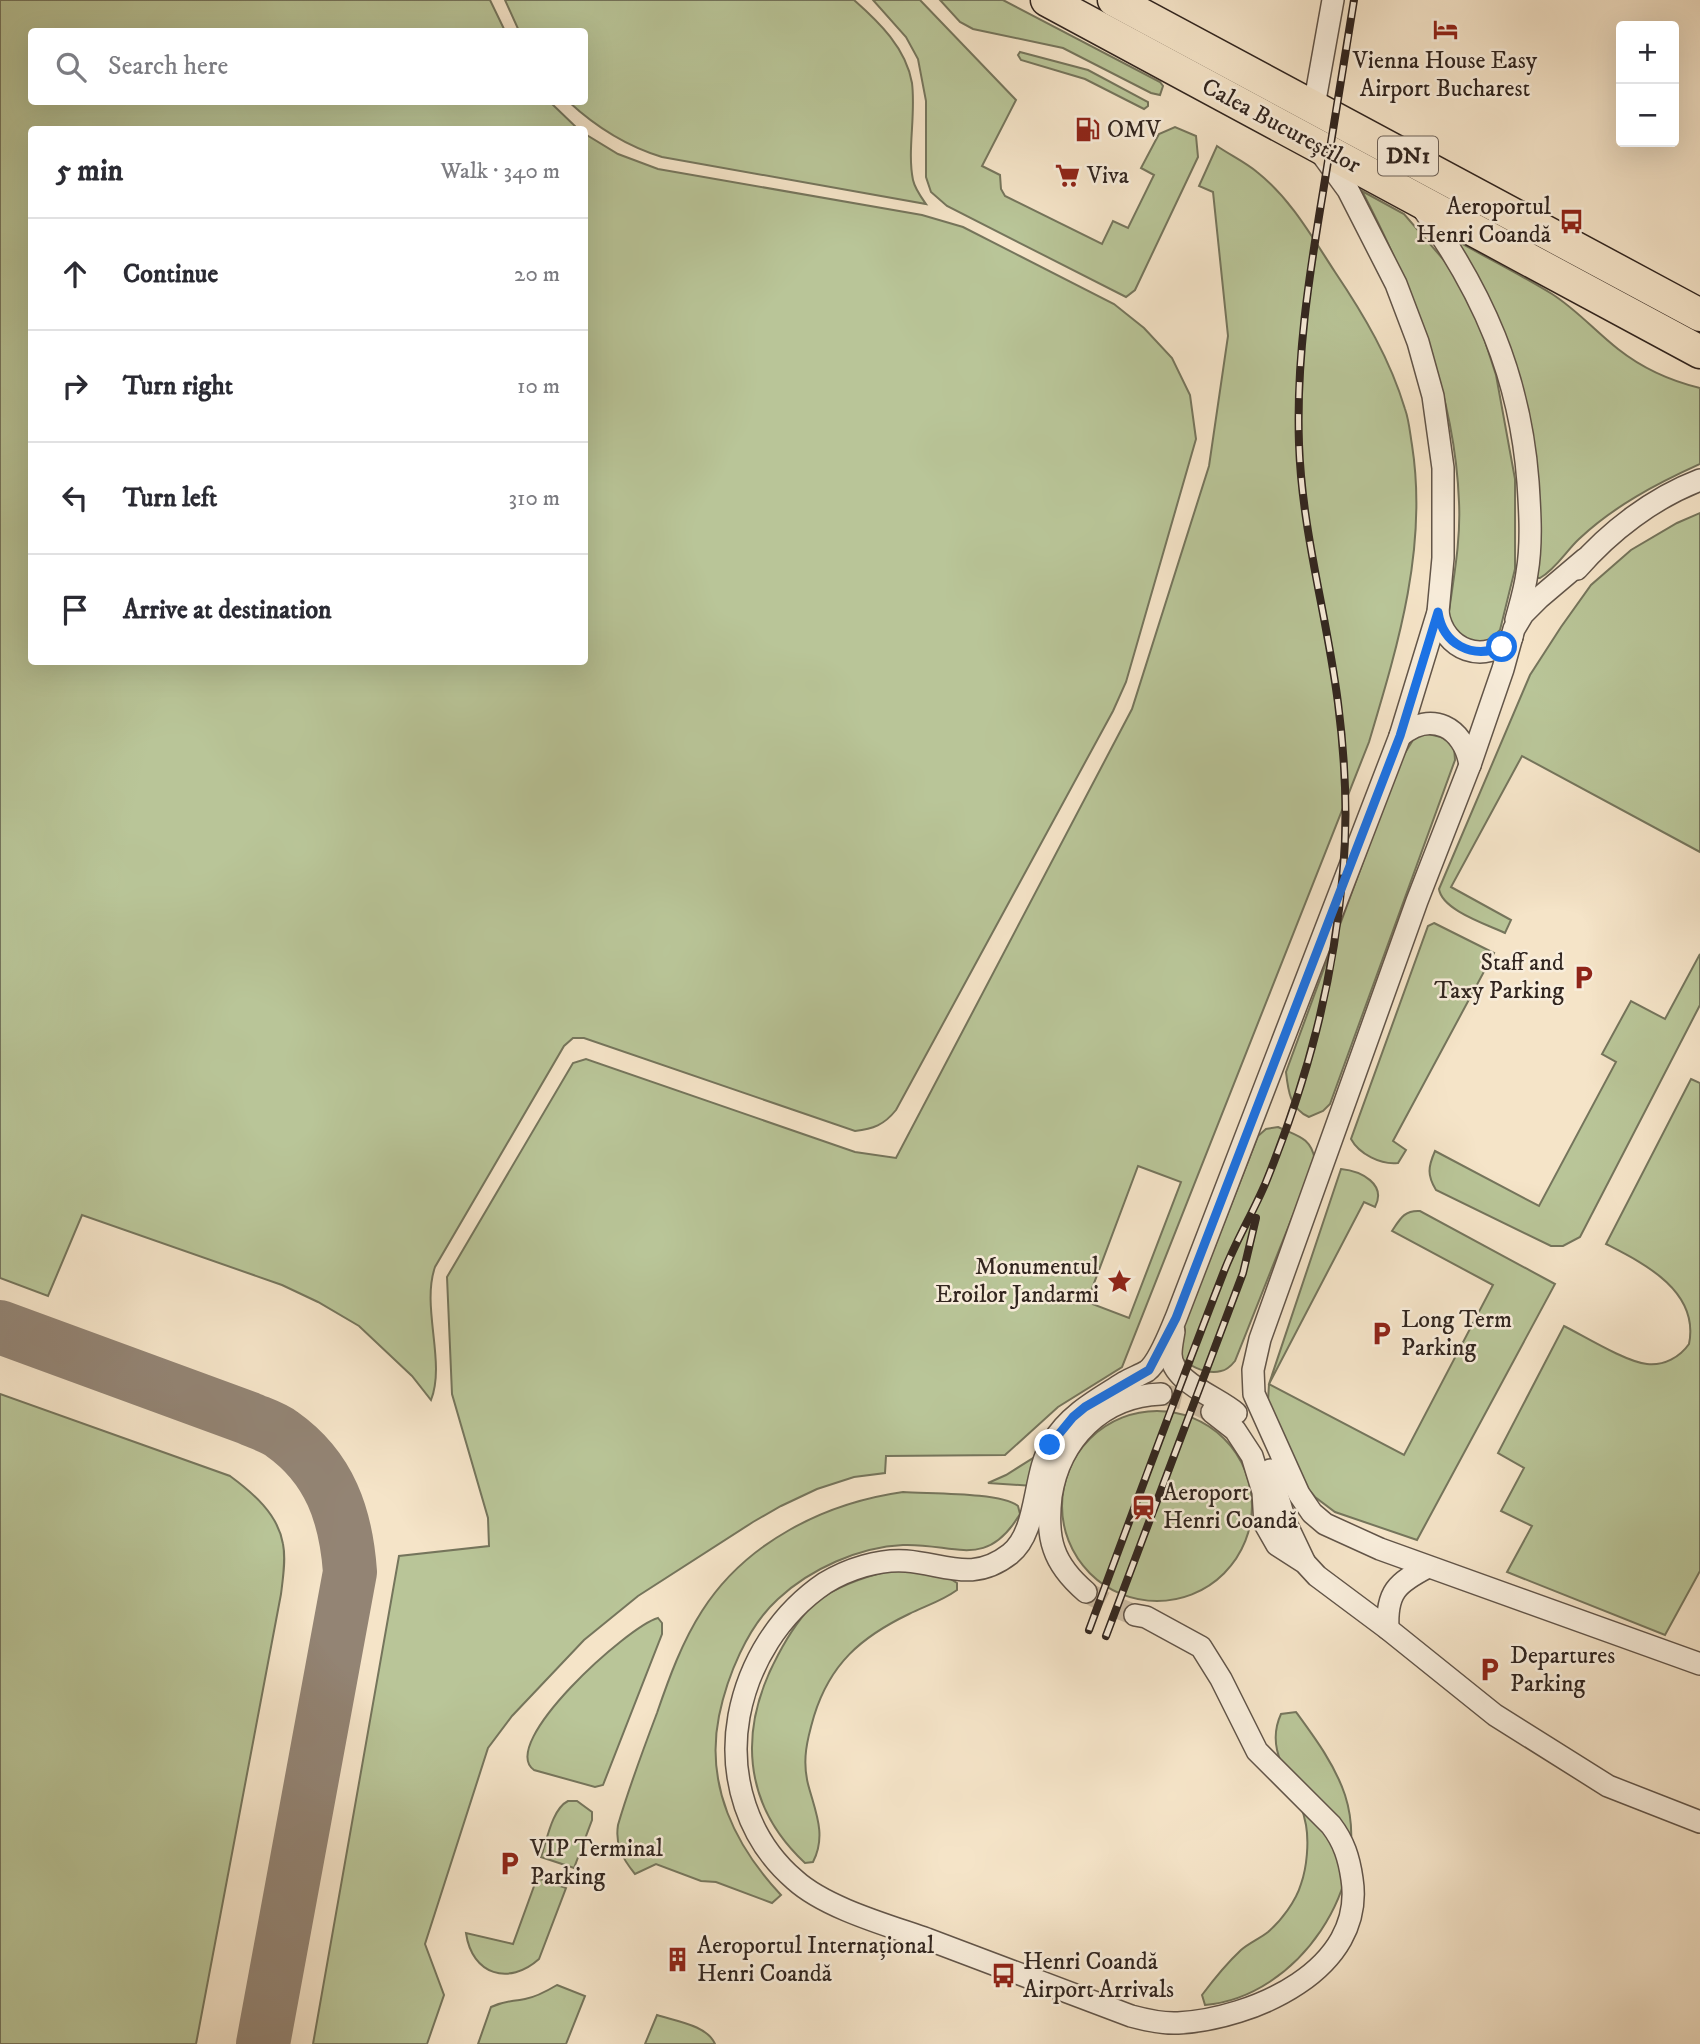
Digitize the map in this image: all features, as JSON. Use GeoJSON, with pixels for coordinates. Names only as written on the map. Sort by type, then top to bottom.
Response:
{"type":"FeatureCollection","features":[{"type":"Feature","properties":{"kind":"highway","name":"Calea Bucureștilor"},"geometry":{"type":"LineString","coordinates":[[1047,0],[1700,352]]}},
{"type":"Feature","properties":{"kind":"highway","name":"Calea Bucureștilor"},"geometry":{"type":"LineString","coordinates":[[1114,0],[1700,315]]}},
{"type":"Feature","properties":{"kind":"street"},"geometry":{"type":"LineString","coordinates":[[1314,106],[1333,0]]}},
{"type":"Feature","properties":{"kind":"street"},"geometry":{"type":"LineString","coordinates":[[1135,1615],[1146,1617],[1201,1647],[1221,1679],[1257,1751],[1342,1839],[1348,1856],[1353,1911],[1329,1955],[1314,1971],[1276,1998],[1217,2018],[1175,2023],[1131,2016],[815,1895],[797,1883],[769,1851],[755,1828],[742,1800],[736,1772],[736,1730],[748,1681],[764,1648],[788,1615],[827,1583],[866,1566],[903,1560],[952,1570],[972,1570],[997,1562],[1011,1553],[1019,1545],[1028,1528],[1039,1474],[1050,1445],[1060,1430],[1085,1407],[1149,1370],[1176,1318],[1400,736],[1438,612],[1443,558],[1443,468],[1433,396],[1418,342],[1396,284],[1348,190],[1311,141]]}},
{"type":"Feature","properties":{"kind":"street"},"geometry":{"type":"LineString","coordinates":[[1416,198],[1450,246],[1478,294],[1499,342],[1515,394],[1526,453],[1530,510],[1528,573],[1503,669],[1259,1339],[1252,1382],[1256,1402],[1298,1494],[1312,1513],[1325,1524],[1359,1541],[1428,1567],[1700,1664]]}},
{"type":"Feature","properties":{"kind":"street"},"geometry":{"type":"LineString","coordinates":[[1438,612],[1442,627],[1449,638],[1469,651],[1492,651],[1502,647],[1523,614],[1632,517],[1683,486],[1700,480]]}},
{"type":"Feature","properties":{"kind":"street"},"geometry":{"type":"LineString","coordinates":[[1503,669],[1546,604],[1585,559]]}},
{"type":"Feature","properties":{"kind":"street"},"geometry":{"type":"LineString","coordinates":[[1400,736],[1418,724],[1443,725],[1454,731],[1463,741],[1470,765]]}},
{"type":"Feature","properties":{"kind":"street"},"geometry":{"type":"LineString","coordinates":[[1176,1318],[1171,1353],[1177,1371],[1197,1388],[1231,1409],[1257,1437],[1274,1480],[1285,1521],[1305,1563]]}},
{"type":"Feature","properties":{"kind":"street"},"geometry":{"type":"LineString","coordinates":[[1086,1592],[1067,1573],[1054,1549],[1049,1515],[1056,1473],[1067,1448],[1082,1428],[1096,1416],[1138,1396],[1161,1394]]}},
{"type":"Feature","properties":{"kind":"street"},"geometry":{"type":"LineString","coordinates":[[1212,1412],[1235,1430],[1252,1456],[1263,1492],[1265,1524],[1277,1545],[1305,1563],[1317,1576],[1495,1715],[1608,1786],[1700,1822]]}},
{"type":"Feature","properties":{"kind":"street"},"geometry":{"type":"LineString","coordinates":[[1388,1629],[1389,1602],[1394,1589],[1410,1576],[1428,1567]]}},
{"type":"Feature","properties":{"kind":"green space"},"geometry":{"type":"Polygon","coordinates":[[[0,0],[490,0],[504,28],[28,28],[28,105],[553,105],[575,126],[28,126],[28,665],[588,665],[588,136],[618,154],[658,169],[922,215],[963,227],[1114,304],[1144,328],[1172,358],[1190,395],[1196,439],[1126,682],[1113,711],[896,1110],[887,1119],[878,1125],[855,1131],[584,1038],[573,1038],[564,1046],[435,1267],[431,1299],[436,1369],[431,1400],[412,1376],[359,1326],[318,1302],[282,1285],[82,1215],[48,1296],[0,1278],[0,0]]]}},
{"type":"Feature","properties":{"kind":"green space"},"geometry":{"type":"Polygon","coordinates":[[[505,0],[854,0],[873,17],[898,47],[909,70],[913,95],[911,169],[915,187],[926,204],[662,157],[636,147],[590,120],[572,105],[588,105],[588,28],[518,28],[505,0]]]}},
{"type":"Feature","properties":{"kind":"green space"},"geometry":{"type":"Polygon","coordinates":[[[873,0],[920,0],[1016,100],[982,166],[1000,175],[1001,189],[1005,196],[1102,244],[1113,221],[1128,228],[1154,175],[1141,168],[1159,134],[1175,127],[1196,136],[1198,157],[1135,290],[1126,297],[947,206],[931,192],[926,177],[926,101],[918,59],[906,37],[873,0]]]}},
{"type":"Feature","properties":{"kind":"green space"},"geometry":{"type":"Polygon","coordinates":[[[940,0],[1003,0],[1160,82],[1163,86],[1160,95],[1151,93],[1063,48],[973,29],[960,22],[940,0]]]}},
{"type":"Feature","properties":{"kind":"green space"},"geometry":{"type":"Polygon","coordinates":[[[1020,52],[1088,70],[1148,102],[1148,106],[1144,109],[1085,79],[1021,60],[1018,55],[1020,52]]]}},
{"type":"Feature","properties":{"kind":"green space"},"geometry":{"type":"Polygon","coordinates":[[[1217,146],[1248,165],[1291,206],[1346,288],[1384,355],[1406,413],[1416,483],[1416,521],[1413,558],[1400,632],[1369,742],[1122,1367],[1058,1407],[1005,1455],[886,1456],[885,1473],[854,1477],[817,1489],[781,1506],[638,1596],[584,1640],[512,1716],[488,1748],[425,1944],[444,1995],[427,2044],[313,2044],[399,1556],[489,1546],[488,1518],[452,1394],[447,1277],[573,1063],[586,1059],[855,1152],[896,1158],[1132,709],[1209,466],[1228,336],[1213,192],[1199,186],[1217,146]],[[1138,1166],[1087,1302],[1129,1318],[1181,1182],[1138,1166]]]}},
{"type":"Feature","properties":{"kind":"green space"},"geometry":{"type":"Polygon","coordinates":[[[1362,191],[1404,214],[1449,266],[1478,320],[1496,375],[1515,479],[1515,569],[1500,630],[1490,640],[1478,645],[1464,643],[1448,619],[1458,546],[1459,502],[1456,461],[1440,381],[1414,303],[1362,191]]]}},
{"type":"Feature","properties":{"kind":"green space"},"geometry":{"type":"Polygon","coordinates":[[[1448,236],[1552,294],[1637,362],[1668,378],[1700,388],[1700,464],[1652,488],[1606,516],[1540,578],[1534,578],[1533,475],[1448,236]]]}},
{"type":"Feature","properties":{"kind":"green space"},"geometry":{"type":"Polygon","coordinates":[[[1700,513],[1700,852],[1522,756],[1451,887],[1511,920],[1505,933],[1456,910],[1442,897],[1439,889],[1530,675],[1591,585],[1631,550],[1700,513]]]}},
{"type":"Feature","properties":{"kind":"green space"},"geometry":{"type":"Polygon","coordinates":[[[1424,733],[1445,738],[1454,746],[1455,760],[1330,1104],[1323,1111],[1309,1117],[1294,1104],[1286,1072],[1400,761],[1413,740],[1424,733]]]}},
{"type":"Feature","properties":{"kind":"green space"},"geometry":{"type":"Polygon","coordinates":[[[1434,923],[1494,953],[1393,1141],[1406,1150],[1398,1163],[1385,1162],[1365,1154],[1351,1139],[1428,926],[1434,923]]]}},
{"type":"Feature","properties":{"kind":"green space"},"geometry":{"type":"Polygon","coordinates":[[[1700,954],[1700,1005],[1580,1237],[1563,1246],[1551,1246],[1436,1190],[1430,1171],[1435,1151],[1539,1206],[1616,1062],[1602,1054],[1631,1001],[1665,1019],[1700,954]]]}},
{"type":"Feature","properties":{"kind":"green space"},"geometry":{"type":"Polygon","coordinates":[[[1691,1079],[1700,1083],[1700,1571],[1665,1635],[1507,1572],[1532,1526],[1501,1511],[1524,1468],[1498,1453],[1564,1326],[1617,1354],[1647,1364],[1671,1360],[1689,1344],[1690,1325],[1686,1308],[1677,1293],[1651,1269],[1606,1244],[1691,1079]]]}},
{"type":"Feature","properties":{"kind":"green space"},"geometry":{"type":"Polygon","coordinates":[[[1278,1127],[1307,1142],[1315,1160],[1235,1361],[1229,1368],[1216,1372],[1202,1370],[1189,1364],[1180,1355],[1177,1350],[1179,1338],[1258,1136],[1266,1129],[1278,1127]]]}},
{"type":"Feature","properties":{"kind":"green space"},"geometry":{"type":"Polygon","coordinates":[[[1341,1169],[1364,1176],[1375,1185],[1378,1192],[1375,1207],[1364,1202],[1269,1384],[1341,1169]]]}},
{"type":"Feature","properties":{"kind":"green space"},"geometry":{"type":"Polygon","coordinates":[[[1420,1211],[1555,1284],[1417,1540],[1335,1512],[1315,1497],[1300,1479],[1268,1401],[1269,1384],[1404,1455],[1493,1285],[1392,1231],[1403,1216],[1410,1212],[1420,1211]]]}},
{"type":"Feature","properties":{"kind":"green space"},"geometry":{"type":"Polygon","coordinates":[[[0,1394],[230,1476],[263,1505],[280,1533],[284,1556],[281,1594],[196,2044],[0,2044],[0,1394]]]}},
{"type":"Feature","properties":{"kind":"green space"},"geometry":{"type":"Polygon","coordinates":[[[1157,1411],[1193,1418],[1224,1439],[1245,1470],[1252,1506],[1245,1542],[1224,1573],[1193,1594],[1157,1601],[1121,1594],[1090,1573],[1069,1542],[1062,1506],[1069,1470],[1090,1439],[1121,1418],[1157,1411]]]}},
{"type":"Feature","properties":{"kind":"green space"},"geometry":{"type":"Polygon","coordinates":[[[1046,1450],[1033,1486],[988,1483],[1006,1475],[1046,1450]]]}},
{"type":"Feature","properties":{"kind":"green space"},"geometry":{"type":"Polygon","coordinates":[[[903,1492],[996,1498],[1018,1506],[1020,1514],[995,1543],[982,1548],[968,1550],[922,1545],[886,1547],[853,1555],[820,1569],[778,1599],[748,1638],[733,1669],[719,1716],[716,1766],[720,1790],[737,1835],[781,1895],[772,1903],[656,1864],[635,1874],[621,1851],[618,1825],[671,1674],[702,1611],[741,1565],[790,1530],[845,1506],[903,1492]]]}},
{"type":"Feature","properties":{"kind":"green space"},"geometry":{"type":"Polygon","coordinates":[[[893,1570],[944,1575],[957,1583],[957,1590],[876,1632],[850,1654],[829,1681],[814,1716],[806,1750],[806,1775],[816,1813],[819,1842],[813,1862],[805,1863],[784,1840],[758,1791],[752,1738],[756,1710],[778,1655],[810,1608],[842,1587],[893,1570]]]}},
{"type":"Feature","properties":{"kind":"green space"},"geometry":{"type":"Polygon","coordinates":[[[658,1618],[662,1623],[662,1634],[603,1785],[595,1787],[534,1770],[527,1756],[534,1736],[549,1713],[571,1687],[621,1641],[658,1618]]]}},
{"type":"Feature","properties":{"kind":"green space"},"geometry":{"type":"Polygon","coordinates":[[[1296,1712],[1330,1762],[1345,1795],[1351,1830],[1348,1865],[1338,1899],[1321,1931],[1298,1959],[1270,1981],[1239,1997],[1205,2005],[1202,1995],[1211,1983],[1241,1950],[1278,1922],[1292,1904],[1301,1884],[1307,1854],[1306,1825],[1276,1743],[1276,1729],[1281,1714],[1296,1712]]]}},
{"type":"Feature","properties":{"kind":"green space"},"geometry":{"type":"Polygon","coordinates":[[[568,1801],[577,1801],[592,1812],[592,1820],[574,1868],[541,1857],[554,1818],[568,1801]]]}},
{"type":"Feature","properties":{"kind":"green space"},"geometry":{"type":"Polygon","coordinates":[[[537,1878],[566,1888],[539,1959],[516,1972],[504,1974],[484,1967],[476,1959],[466,1933],[513,1944],[537,1878]]]}},
{"type":"Feature","properties":{"kind":"green space"},"geometry":{"type":"Polygon","coordinates":[[[557,1985],[585,1996],[566,2044],[478,2044],[491,2007],[533,1997],[557,1985]]]}},
{"type":"Feature","properties":{"kind":"green space"},"geometry":{"type":"Polygon","coordinates":[[[657,2015],[698,2028],[715,2044],[645,2044],[657,2015]]]}},
{"type":"Feature","properties":{"kind":"taxiway"},"geometry":{"type":"LineString","coordinates":[[0,1327],[274,1429],[299,1447],[312,1462],[324,1478],[339,1513],[350,1572],[263,2044]]}},
{"type":"Feature","properties":{"kind":"tunnel"},"geometry":{"type":"LineString","coordinates":[[1161,1394],[1187,1400],[1212,1412]]}},
{"type":"Feature","properties":{"kind":"tunnel"},"geometry":{"type":"LineString","coordinates":[[1086,1592],[1135,1615]]}},
{"type":"Feature","properties":{"kind":"railway"},"geometry":{"type":"LineString","coordinates":[[1089,1630],[1223,1274],[1261,1194],[1281,1143],[1306,1068],[1333,953],[1345,851],[1344,766],[1333,671],[1305,509],[1299,412],[1308,286],[1354,0]]}},
{"type":"Feature","properties":{"kind":"railway"},"geometry":{"type":"LineString","coordinates":[[1106,1636],[1243,1273],[1256,1218]]}},
{"type":"Feature","properties":{"kind":"place","name":"Vienna House Easy Airport Bucharest"},"geometry":{"type":"Point","coordinates":[1445,30]}},
{"type":"Feature","properties":{"kind":"place","name":"OMV"},"geometry":{"type":"Point","coordinates":[1087,130]}},
{"type":"Feature","properties":{"kind":"place","name":"Viva"},"geometry":{"type":"Point","coordinates":[1067,176]}},
{"type":"Feature","properties":{"kind":"place","name":"Aeroportul Henri Coandă"},"geometry":{"type":"Point","coordinates":[1571,221]}},
{"type":"Feature","properties":{"kind":"place","name":"Staff and Taxy Parking"},"geometry":{"type":"Point","coordinates":[1584,977]}},
{"type":"Feature","properties":{"kind":"place","name":"Monumentul Eroilor Jandarmi"},"geometry":{"type":"Point","coordinates":[1119,1281]}},
{"type":"Feature","properties":{"kind":"place","name":"Long Term Parking"},"geometry":{"type":"Point","coordinates":[1381,1334]}},
{"type":"Feature","properties":{"kind":"place","name":"Aeroport Henri Coandă"},"geometry":{"type":"Point","coordinates":[1143,1507]}},
{"type":"Feature","properties":{"kind":"place","name":"Departures Parking"},"geometry":{"type":"Point","coordinates":[1490,1670]}},
{"type":"Feature","properties":{"kind":"place","name":"VIP Terminal Parking"},"geometry":{"type":"Point","coordinates":[510,1863]}},
{"type":"Feature","properties":{"kind":"place","name":"Aeroportul Internațional Henri Coandă"},"geometry":{"type":"Point","coordinates":[677,1960]}},
{"type":"Feature","properties":{"kind":"place","name":"Henri Coandă Airport Arrivals"},"geometry":{"type":"Point","coordinates":[1003,1976]}},
{"type":"Feature","properties":{"kind":"route"},"geometry":{"type":"LineString","coordinates":[[1050,1445],[1060,1430],[1085,1407],[1149,1370],[1163,1346],[1258,1110],[1400,736],[1438,612],[1442,627],[1458,646],[1480,653],[1502,647]]}}]}
